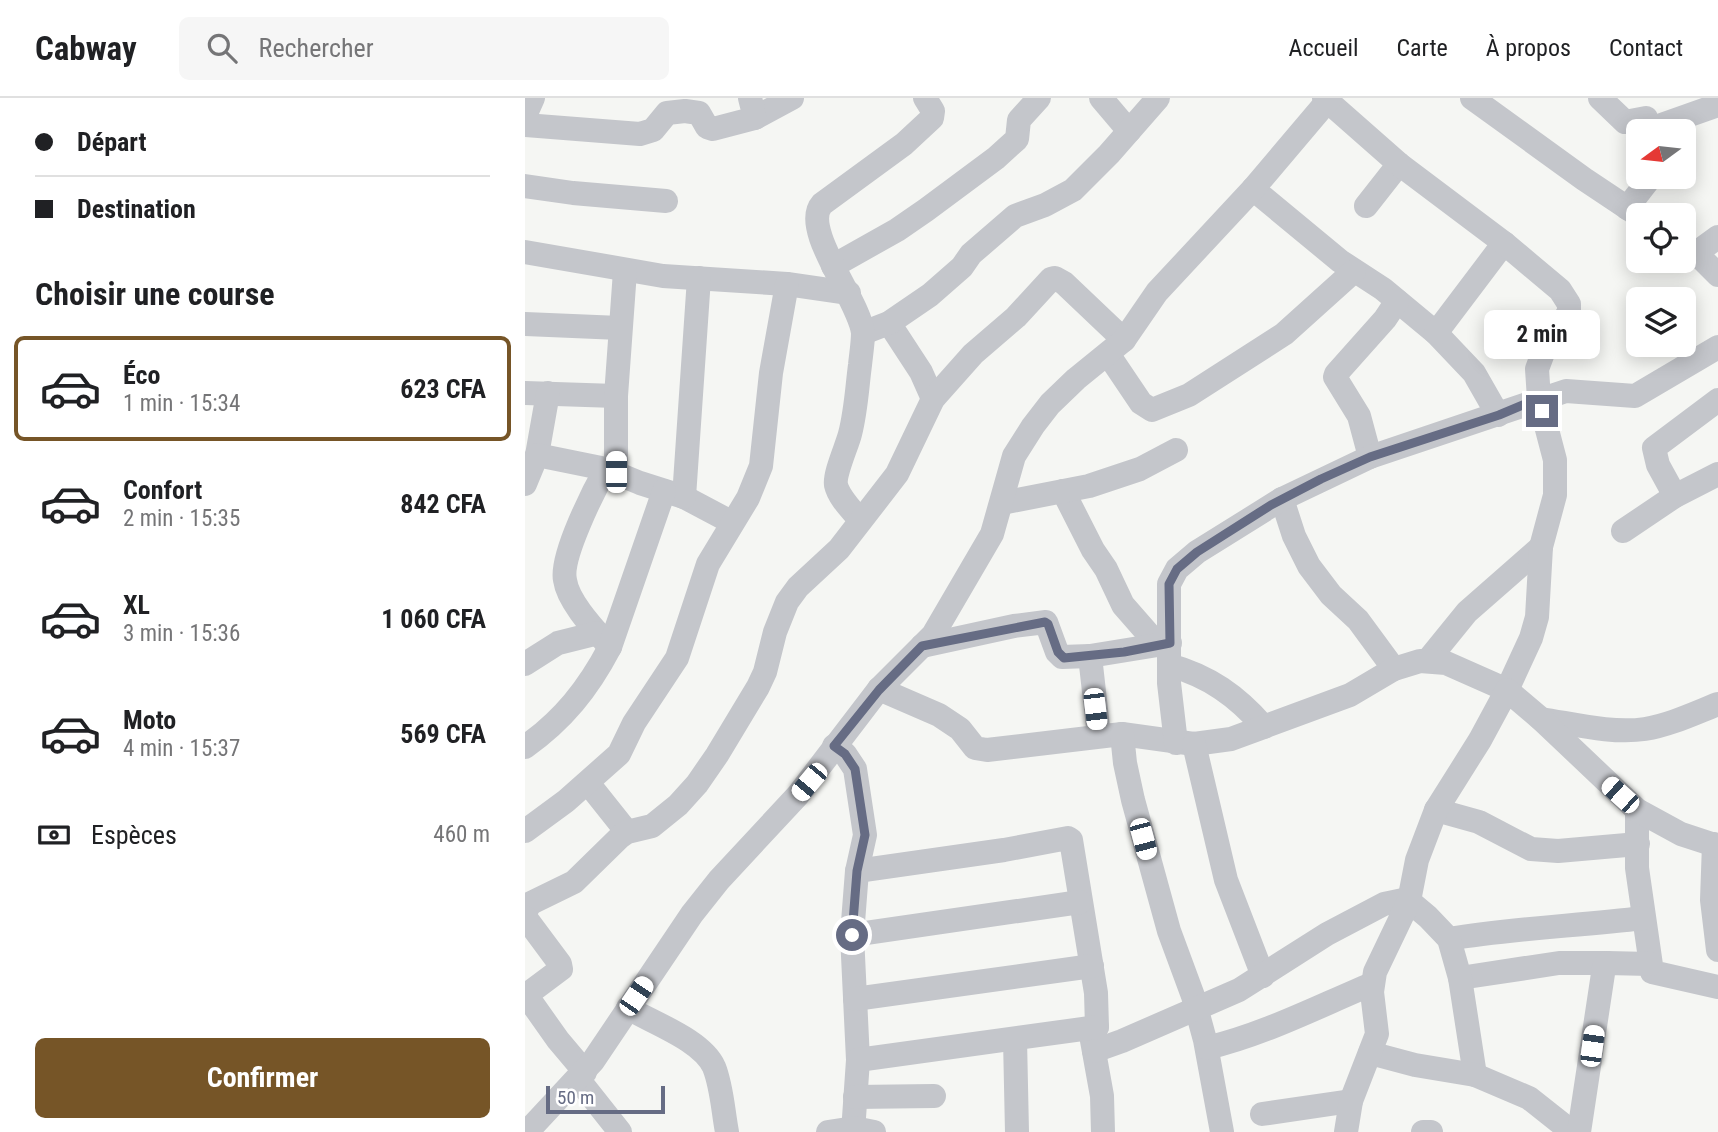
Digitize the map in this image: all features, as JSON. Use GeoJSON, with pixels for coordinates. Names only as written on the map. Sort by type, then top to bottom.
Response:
{"type":"FeatureCollection","features":[{"type":"Feature","properties":{"kind":"street"},"geometry":{"type":"LineString","coordinates":[[525,116],[533,98]]}},
{"type":"Feature","properties":{"kind":"street"},"geometry":{"type":"LineString","coordinates":[[525,125],[636,134],[653,130],[664,115],[675,110],[698,113],[711,129],[753,108],[792,98]]}},
{"type":"Feature","properties":{"kind":"street"},"geometry":{"type":"LineString","coordinates":[[860,520],[841,495],[835,481],[857,402],[863,333],[856,307],[833,266],[819,231],[817,218],[819,208],[904,144],[932,118],[933,111],[925,98]]}},
{"type":"Feature","properties":{"kind":"street"},"geometry":{"type":"LineString","coordinates":[[833,266],[897,230],[996,158],[1017,139],[1019,119],[1039,98]]}},
{"type":"Feature","properties":{"kind":"street"},"geometry":{"type":"LineString","coordinates":[[1101,98],[1129,131]]}},
{"type":"Feature","properties":{"kind":"street"},"geometry":{"type":"LineString","coordinates":[[863,333],[889,323],[952,277],[971,254],[1015,216],[1045,205],[1073,190],[1158,98]]}},
{"type":"Feature","properties":{"kind":"street"},"geometry":{"type":"LineString","coordinates":[[1472,98],[1626,207]]}},
{"type":"Feature","properties":{"kind":"street"},"geometry":{"type":"LineString","coordinates":[[1600,98],[1626,122]]}},
{"type":"Feature","properties":{"kind":"street"},"geometry":{"type":"LineString","coordinates":[[530,1121],[582,1075],[692,914],[728,870],[820,769],[834,746],[879,690],[933,635],[992,534],[1014,456],[1033,426],[1067,387],[1116,347],[1157,292],[1254,189],[1327,99],[1399,164],[1504,243],[1560,290],[1570,306],[1537,369],[1539,398],[1556,472],[1555,495],[1541,547],[1537,617],[1531,638],[1507,690],[1480,740],[1436,810],[1417,860],[1409,901],[1375,972],[1372,984],[1377,1030],[1351,1101],[1346,1132]]}},
{"type":"Feature","properties":{"kind":"street"},"geometry":{"type":"LineString","coordinates":[[1647,119],[1718,105]]}},
{"type":"Feature","properties":{"kind":"street"},"geometry":{"type":"LineString","coordinates":[[1366,205],[1399,164]]}},
{"type":"Feature","properties":{"kind":"street"},"geometry":{"type":"LineString","coordinates":[[525,186],[666,201]]}},
{"type":"Feature","properties":{"kind":"street"},"geometry":{"type":"LineString","coordinates":[[1254,189],[1354,271],[1436,333],[1474,373],[1499,415]]}},
{"type":"Feature","properties":{"kind":"street"},"geometry":{"type":"LineString","coordinates":[[1696,246],[1718,237]]}},
{"type":"Feature","properties":{"kind":"street"},"geometry":{"type":"LineString","coordinates":[[1436,333],[1504,243]]}},
{"type":"Feature","properties":{"kind":"street"},"geometry":{"type":"LineString","coordinates":[[525,252],[625,271],[787,284],[849,293]]}},
{"type":"Feature","properties":{"kind":"street"},"geometry":{"type":"LineString","coordinates":[[1696,255],[1718,275]]}},
{"type":"Feature","properties":{"kind":"street"},"geometry":{"type":"LineString","coordinates":[[604,640],[568,590],[564,575],[583,513],[611,470],[625,271]]}},
{"type":"Feature","properties":{"kind":"street"},"geometry":{"type":"LineString","coordinates":[[525,911],[531,903],[573,883],[612,843],[627,832],[652,826],[678,805],[697,784],[758,687],[787,602],[798,587],[839,549],[902,466],[933,399],[973,354],[1016,317],[1053,278],[1064,283],[1116,347],[1141,403],[1152,410],[1189,396],[1284,334],[1354,271]]}},
{"type":"Feature","properties":{"kind":"street"},"geometry":{"type":"LineString","coordinates":[[525,747],[551,729],[599,668],[604,640],[674,494],[699,278]]}},
{"type":"Feature","properties":{"kind":"street"},"geometry":{"type":"LineString","coordinates":[[525,831],[587,783],[619,754],[634,723],[667,676],[688,631],[708,564],[748,498],[761,466],[771,373],[787,284]]}},
{"type":"Feature","properties":{"kind":"street"},"geometry":{"type":"LineString","coordinates":[[1370,457],[1359,416],[1335,376],[1397,301]]}},
{"type":"Feature","properties":{"kind":"street"},"geometry":{"type":"LineString","coordinates":[[889,323],[921,372],[933,399]]}},
{"type":"Feature","properties":{"kind":"street"},"geometry":{"type":"LineString","coordinates":[[525,324],[619,328]]}},
{"type":"Feature","properties":{"kind":"street"},"geometry":{"type":"LineString","coordinates":[[1263,976],[1227,880],[1185,743],[1166,651],[1169,584],[1177,569],[1197,552],[1282,499],[1370,457],[1566,391],[1635,396],[1718,347]]}},
{"type":"Feature","properties":{"kind":"street"},"geometry":{"type":"LineString","coordinates":[[525,484],[537,455],[536,393],[616,396]]}},
{"type":"Feature","properties":{"kind":"street"},"geometry":{"type":"LineString","coordinates":[[1675,496],[1658,464],[1654,448],[1718,400]]}},
{"type":"Feature","properties":{"kind":"street"},"geometry":{"type":"LineString","coordinates":[[1002,503],[1128,474],[1176,450]]}},
{"type":"Feature","properties":{"kind":"street"},"geometry":{"type":"LineString","coordinates":[[537,455],[611,470],[674,494],[731,522]]}},
{"type":"Feature","properties":{"kind":"street"},"geometry":{"type":"LineString","coordinates":[[1623,531],[1675,496],[1718,474]]}},
{"type":"Feature","properties":{"kind":"street"},"geometry":{"type":"LineString","coordinates":[[1063,491],[1093,550],[1110,575],[1123,606],[1166,651],[1206,680],[1233,695],[1264,727]]}},
{"type":"Feature","properties":{"kind":"street"},"geometry":{"type":"LineString","coordinates":[[1282,499],[1294,536],[1309,566],[1331,595],[1358,620],[1394,669]]}},
{"type":"Feature","properties":{"kind":"street"},"geometry":{"type":"LineString","coordinates":[[1428,660],[1467,612],[1541,547]]}},
{"type":"Feature","properties":{"kind":"street"},"geometry":{"type":"LineString","coordinates":[[922,646],[1014,626],[1046,622],[1062,657],[1166,651]]}},
{"type":"Feature","properties":{"kind":"street"},"geometry":{"type":"LineString","coordinates":[[525,664],[558,643],[604,640]]}},
{"type":"Feature","properties":{"kind":"street"},"geometry":{"type":"LineString","coordinates":[[1090,656],[1111,735],[1125,763],[1169,931],[1196,1008],[1207,1048],[1222,1132]]}},
{"type":"Feature","properties":{"kind":"street"},"geometry":{"type":"LineString","coordinates":[[879,690],[939,716],[960,729],[975,748],[999,749],[1111,735],[1185,743],[1231,739],[1350,695],[1408,663],[1428,660],[1458,668],[1507,690],[1637,810],[1681,834],[1716,845],[1712,900],[1718,950]]}},
{"type":"Feature","properties":{"kind":"street"},"geometry":{"type":"LineString","coordinates":[[1541,719],[1603,729],[1643,729],[1663,725],[1718,704]]}},
{"type":"Feature","properties":{"kind":"street"},"geometry":{"type":"LineString","coordinates":[[828,1132],[860,1131],[855,1097],[858,1060],[852,935],[857,871],[865,835],[859,785],[852,764],[845,754],[834,746]]}},
{"type":"Feature","properties":{"kind":"street"},"geometry":{"type":"LineString","coordinates":[[587,783],[627,832]]}},
{"type":"Feature","properties":{"kind":"street"},"geometry":{"type":"LineString","coordinates":[[1436,810],[1479,822],[1531,849],[1558,851],[1638,844]]}},
{"type":"Feature","properties":{"kind":"street"},"geometry":{"type":"LineString","coordinates":[[1637,810],[1643,918],[1652,972],[1718,987]]}},
{"type":"Feature","properties":{"kind":"street"},"geometry":{"type":"LineString","coordinates":[[857,871],[1068,838],[1072,844],[1096,993],[1096,1039],[1103,1132]]}},
{"type":"Feature","properties":{"kind":"street"},"geometry":{"type":"LineString","coordinates":[[858,1060],[1014,1039],[1122,1041],[1239,990],[1354,919],[1390,902],[1409,901],[1429,917],[1449,939],[1460,978],[1475,1075]]}},
{"type":"Feature","properties":{"kind":"street"},"geometry":{"type":"LineString","coordinates":[[852,935],[1080,902]]}},
{"type":"Feature","properties":{"kind":"street"},"geometry":{"type":"LineString","coordinates":[[525,917],[561,969],[529,993],[529,999],[620,1132]]}},
{"type":"Feature","properties":{"kind":"street"},"geometry":{"type":"LineString","coordinates":[[1449,939],[1500,931],[1643,918]]}},
{"type":"Feature","properties":{"kind":"street"},"geometry":{"type":"LineString","coordinates":[[1460,978],[1559,963],[1650,964]]}},
{"type":"Feature","properties":{"kind":"street"},"geometry":{"type":"LineString","coordinates":[[1579,1132],[1604,967],[1607,963]]}},
{"type":"Feature","properties":{"kind":"street"},"geometry":{"type":"LineString","coordinates":[[855,999],[1092,966]]}},
{"type":"Feature","properties":{"kind":"street"},"geometry":{"type":"LineString","coordinates":[[1207,1048],[1254,1035],[1372,984]]}},
{"type":"Feature","properties":{"kind":"street"},"geometry":{"type":"LineString","coordinates":[[628,1009],[688,1040],[709,1059],[717,1079],[727,1132]]}},
{"type":"Feature","properties":{"kind":"street"},"geometry":{"type":"LineString","coordinates":[[1014,1039],[1017,1132]]}},
{"type":"Feature","properties":{"kind":"street"},"geometry":{"type":"LineString","coordinates":[[1370,1053],[1415,1065],[1475,1075],[1529,1098],[1572,1132]]}},
{"type":"Feature","properties":{"kind":"street"},"geometry":{"type":"LineString","coordinates":[[855,1097],[934,1096]]}},
{"type":"Feature","properties":{"kind":"street"},"geometry":{"type":"LineString","coordinates":[[1262,1114],[1351,1101]]}},
{"type":"Feature","properties":{"kind":"street"},"geometry":{"type":"LineString","coordinates":[[1423,1132],[1431,1132]]}},
{"type":"Feature","properties":{"kind":"route"},"geometry":{"type":"LineString","coordinates":[[852,935],[857,871],[865,835],[855,769],[845,754],[834,746],[879,690],[922,646],[1045,622],[1058,652],[1064,658],[1124,652],[1170,643],[1169,584],[1177,569],[1197,552],[1271,505],[1370,457],[1499,415],[1539,398],[1542,411]]}}]}
